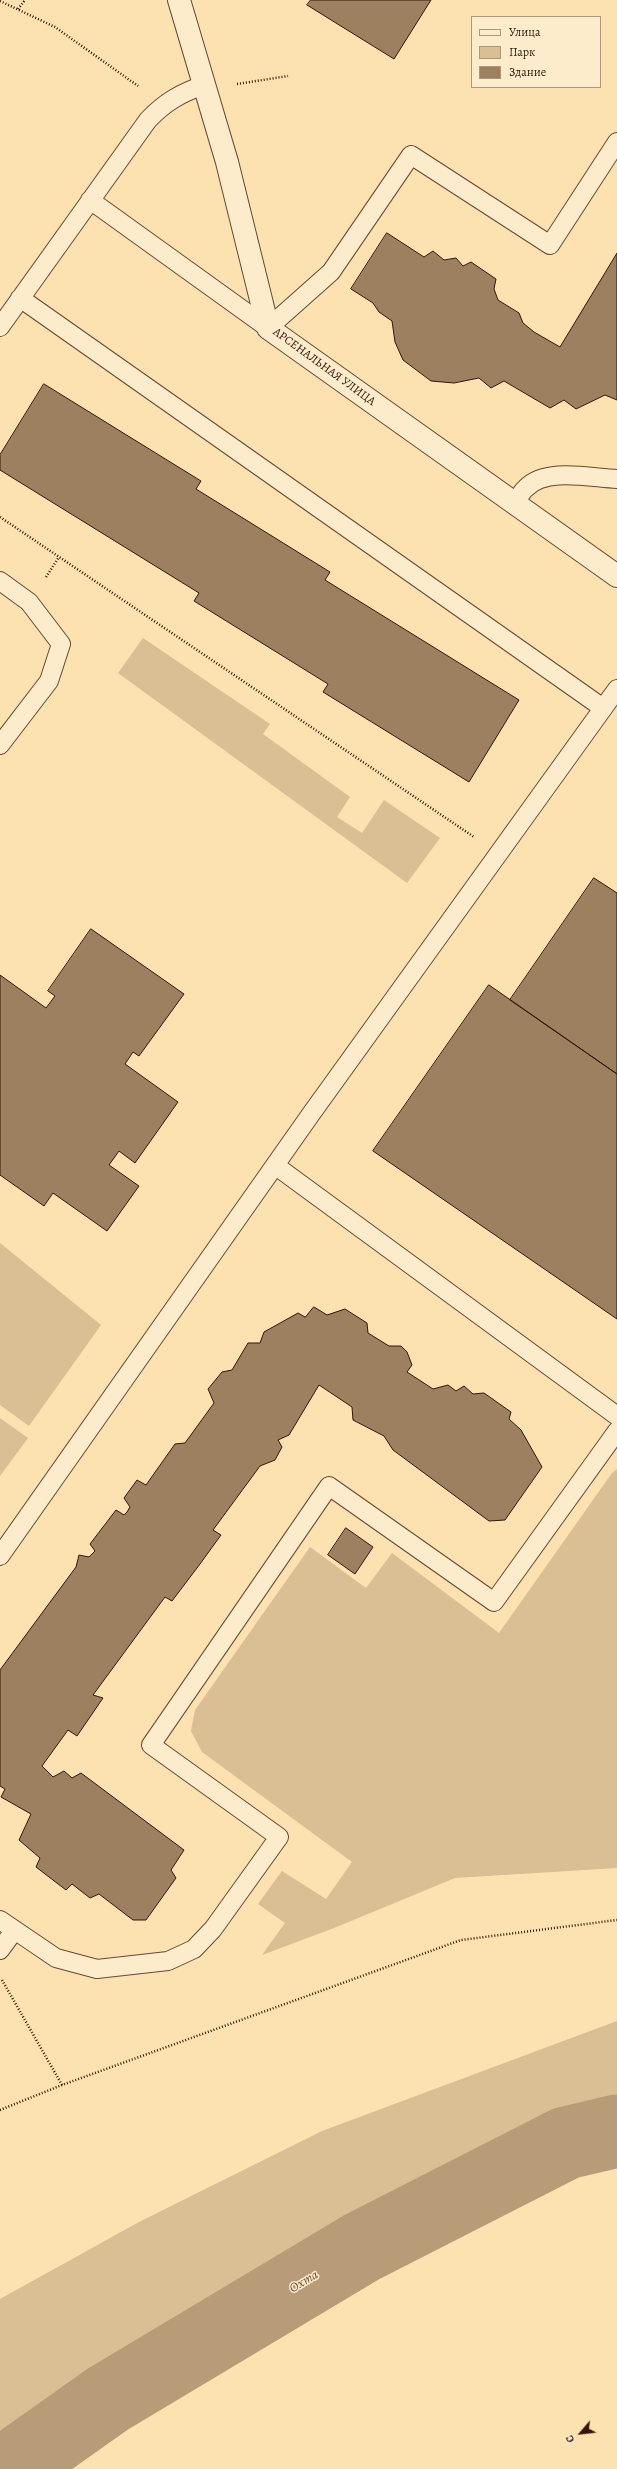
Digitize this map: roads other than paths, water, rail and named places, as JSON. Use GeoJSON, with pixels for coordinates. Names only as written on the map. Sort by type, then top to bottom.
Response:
{"type":"FeatureCollection","features":[{"type":"Feature","properties":{"kind":"street","name":"АРСЕНАЛЬНАЯ УЛИЦА"},"geometry":{"type":"LineString","coordinates":[[179,0],[227,162],[268,328],[617,576]]}},
{"type":"Feature","properties":{"kind":"lane"},"geometry":{"type":"LineString","coordinates":[[0,327],[148,120],[163,104],[183,92],[204,85]]}},
{"type":"Feature","properties":{"kind":"lane"},"geometry":{"type":"LineString","coordinates":[[90,200],[268,328],[331,272],[411,155],[550,245],[617,142]]}},
{"type":"Feature","properties":{"kind":"lane"},"geometry":{"type":"LineString","coordinates":[[20,298],[603,708]]}},
{"type":"Feature","properties":{"kind":"lane"},"geometry":{"type":"LineString","coordinates":[[515,504],[526,488],[541,478],[562,476],[617,479]]}},
{"type":"Feature","properties":{"kind":"lane"},"geometry":{"type":"LineString","coordinates":[[0,581],[29,602],[61,644],[48,681],[0,745]]}},
{"type":"Feature","properties":{"kind":"lane"},"geometry":{"type":"LineString","coordinates":[[0,1556],[276,1166],[311,1114],[617,688]]}},
{"type":"Feature","properties":{"kind":"lane"},"geometry":{"type":"LineString","coordinates":[[276,1166],[617,1416]]}},
{"type":"Feature","properties":{"kind":"lane"},"geometry":{"type":"LineString","coordinates":[[0,1950],[7,1926],[56,1958],[97,1969],[168,1961],[194,1948],[213,1929],[278,1837],[151,1745],[329,1486],[494,1602],[617,1431]]}},
{"type":"Feature","properties":{"kind":"waterway","name":"Охта"},"geometry":{"type":"LineString","coordinates":[[9,2469],[108,2399],[362,2247],[566,2143],[617,2131]]}}]}
